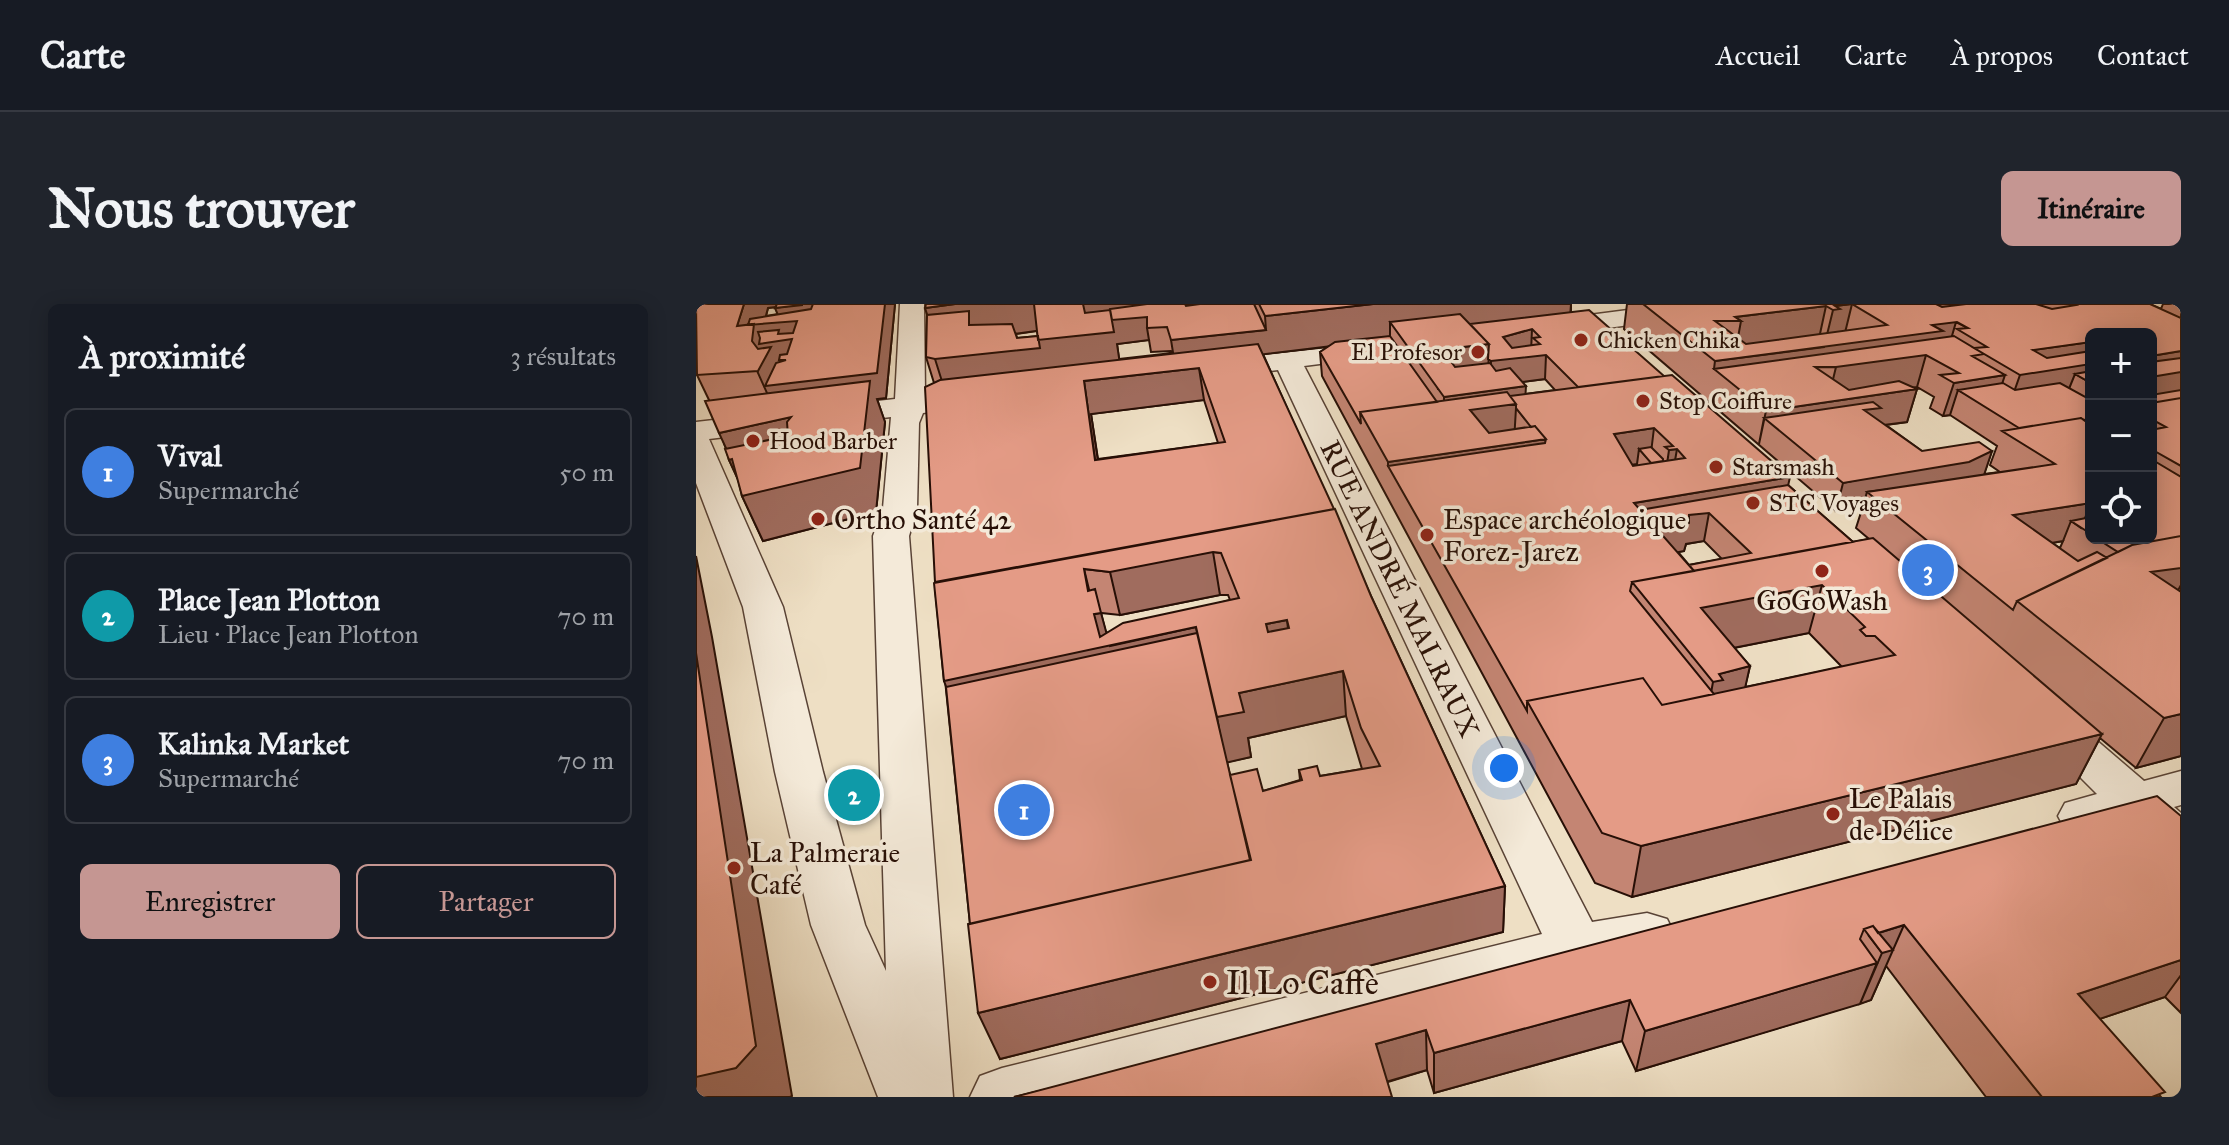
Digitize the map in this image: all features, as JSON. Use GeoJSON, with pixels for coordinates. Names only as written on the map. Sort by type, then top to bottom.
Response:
{"type":"FeatureCollection","features":[{"type":"Feature","properties":{"kind":"street"},"geometry":{"type":"LineString","coordinates":[[1584,312],[1730,304]]}},
{"type":"Feature","properties":{"kind":"street"},"geometry":{"type":"LineString","coordinates":[[921,1097],[891,536],[900,508],[904,423],[910,407],[912,306],[940,305]]}},
{"type":"Feature","properties":{"kind":"street"},"geometry":{"type":"LineString","coordinates":[[1509,333],[1589,324],[1584,312]]}},
{"type":"Feature","properties":{"kind":"street"},"geometry":{"type":"LineString","coordinates":[[1584,312],[1624,348]]}},
{"type":"Feature","properties":{"kind":"street"},"geometry":{"type":"LineString","coordinates":[[1177,374],[1414,345]]}},
{"type":"Feature","properties":{"kind":"street","name":"RUE ANDRÉ MALRAUX"},"geometry":{"type":"LineString","coordinates":[[1287,360],[1577,948]]}},
{"type":"Feature","properties":{"kind":"street"},"geometry":{"type":"LineString","coordinates":[[696,431],[1006,395]]}},
{"type":"Feature","properties":{"kind":"street"},"geometry":{"type":"LineString","coordinates":[[696,442],[741,546],[763,607],[799,772],[838,925],[910,1097]]}},
{"type":"Feature","properties":{"kind":"street"},"geometry":{"type":"LineString","coordinates":[[2014,693],[2158,794],[2181,842]]}},
{"type":"Feature","properties":{"kind":"street"},"geometry":{"type":"LineString","coordinates":[[2028,831],[2158,794]]}},
{"type":"Feature","properties":{"kind":"street"},"geometry":{"type":"LineString","coordinates":[[1002,1097],[1577,948],[1639,937],[1699,921]]}},
{"type":"Feature","properties":{"kind":"building"},"geometry":{"type":"Polygon","coordinates":[[[696,304],[744,304],[737,326],[754,324],[752,341],[758,349],[771,347],[758,371],[697,375],[696,304]]]}},
{"type":"Feature","properties":{"kind":"building"},"geometry":{"type":"Polygon","coordinates":[[[777,304],[802,304],[802,305],[775,308],[777,304]]]}},
{"type":"Feature","properties":{"kind":"building"},"geometry":{"type":"Polygon","coordinates":[[[813,304],[885,304],[877,373],[765,386],[776,363],[786,360],[779,360],[780,355],[787,354],[792,339],[759,344],[758,332],[779,330],[778,334],[793,333],[797,321],[748,325],[750,319],[811,309],[813,304]]]}},
{"type":"Feature","properties":{"kind":"building"},"geometry":{"type":"Polygon","coordinates":[[[926,304],[955,304],[925,308],[926,304]]]}},
{"type":"Feature","properties":{"kind":"building"},"geometry":{"type":"Polygon","coordinates":[[[1034,304],[1083,304],[1085,313],[1110,310],[1114,332],[1038,340],[1034,304]]]}},
{"type":"Feature","properties":{"kind":"building"},"geometry":{"type":"Polygon","coordinates":[[[1147,304],[1254,304],[1266,330],[1171,340],[1167,327],[1147,328],[1147,317],[1112,320],[1110,309],[1147,304]]]}},
{"type":"Feature","properties":{"kind":"building"},"geometry":{"type":"Polygon","coordinates":[[[1259,304],[1373,304],[1265,316],[1259,304]]]}},
{"type":"Feature","properties":{"kind":"building"},"geometry":{"type":"Polygon","coordinates":[[[1643,304],[1851,304],[1835,306],[1840,309],[1833,310],[1826,306],[1735,317],[1741,321],[1715,321],[1746,344],[1887,325],[1852,304],[1936,304],[1942,307],[2036,304],[2052,309],[2074,304],[2150,304],[2181,318],[2181,351],[2157,355],[2157,328],[2085,328],[2085,343],[2033,350],[2047,358],[2085,352],[2085,365],[2020,375],[1974,348],[1987,347],[1957,329],[1968,328],[1957,322],[1932,325],[1943,331],[1715,361],[1643,304]]]}},
{"type":"Feature","properties":{"kind":"building"},"geometry":{"type":"Polygon","coordinates":[[[1589,310],[1664,376],[1578,387],[1546,355],[1491,361],[1488,359],[1489,344],[1470,324],[1589,310]],[[1532,329],[1503,337],[1512,348],[1540,344],[1533,338],[1540,337],[1532,329]]]}},
{"type":"Feature","properties":{"kind":"building"},"geometry":{"type":"Polygon","coordinates":[[[969,311],[969,325],[1012,324],[1017,338],[1038,336],[1040,348],[935,359],[926,357],[927,315],[969,311]]]}},
{"type":"Feature","properties":{"kind":"building"},"geometry":{"type":"Polygon","coordinates":[[[1460,314],[1489,344],[1428,351],[1433,356],[1447,356],[1455,367],[1490,363],[1496,371],[1510,368],[1526,386],[1444,397],[1390,322],[1460,314]]]}},
{"type":"Feature","properties":{"kind":"building"},"geometry":{"type":"Polygon","coordinates":[[[1390,336],[1437,402],[1360,412],[1361,424],[1320,352],[1335,342],[1390,336]]]}},
{"type":"Feature","properties":{"kind":"building"},"geometry":{"type":"Polygon","coordinates":[[[1954,336],[1984,354],[1972,356],[2005,375],[1954,383],[1940,375],[1959,373],[1926,355],[1815,367],[1849,390],[1899,381],[1917,389],[1766,411],[1714,369],[1954,336]]]}},
{"type":"Feature","properties":{"kind":"building"},"geometry":{"type":"Polygon","coordinates":[[[1258,344],[1334,509],[935,582],[925,387],[940,380],[1258,344]],[[1199,368],[1084,381],[1095,460],[1225,442],[1199,368]]]}},
{"type":"Feature","properties":{"kind":"building"},"geometry":{"type":"Polygon","coordinates":[[[2181,358],[2181,372],[2157,376],[2157,361],[2181,358]]]}},
{"type":"Feature","properties":{"kind":"building"},"geometry":{"type":"Polygon","coordinates":[[[1672,375],[1790,477],[1634,503],[1694,571],[1632,582],[1630,591],[1714,694],[1662,705],[1643,678],[1527,701],[1527,711],[1388,466],[1545,443],[1546,439],[1535,426],[1531,427],[1510,396],[1672,375]],[[1654,428],[1614,434],[1633,466],[1685,458],[1677,449],[1665,447],[1673,446],[1654,428]]]}},
{"type":"Feature","properties":{"kind":"building"},"geometry":{"type":"Polygon","coordinates":[[[870,381],[860,468],[742,496],[732,459],[729,460],[725,449],[788,436],[787,422],[791,417],[719,433],[705,401],[870,381]]]}},
{"type":"Feature","properties":{"kind":"building"},"geometry":{"type":"Polygon","coordinates":[[[2003,383],[2015,390],[2060,383],[2085,397],[2085,421],[2081,418],[2019,428],[1958,390],[2003,383]]]}},
{"type":"Feature","properties":{"kind":"building"},"geometry":{"type":"Polygon","coordinates":[[[2181,390],[2181,398],[2157,402],[2157,394],[2181,390]]]}},
{"type":"Feature","properties":{"kind":"building"},"geometry":{"type":"Polygon","coordinates":[[[1507,392],[1516,404],[1470,410],[1489,433],[1535,426],[1546,439],[1388,462],[1360,412],[1507,392]]]}},
{"type":"Feature","properties":{"kind":"building"},"geometry":{"type":"Polygon","coordinates":[[[2181,398],[2181,466],[2157,452],[2157,429],[2166,427],[2157,422],[2157,402],[2181,398]]]}},
{"type":"Feature","properties":{"kind":"building"},"geometry":{"type":"Polygon","coordinates":[[[1873,402],[1881,408],[1864,410],[1922,451],[1979,442],[1992,451],[1969,462],[1843,483],[1764,418],[1873,402]]]}},
{"type":"Feature","properties":{"kind":"building"},"geometry":{"type":"Polygon","coordinates":[[[2081,418],[2085,420],[2085,504],[2013,515],[2078,561],[2097,552],[2107,558],[2017,601],[2013,610],[1867,492],[2055,464],[2002,431],[2081,418]]]}},
{"type":"Feature","properties":{"kind":"building"},"geometry":{"type":"Polygon","coordinates":[[[1651,447],[1663,461],[1651,463],[1639,449],[1651,447]]]}},
{"type":"Feature","properties":{"kind":"building"},"geometry":{"type":"Polygon","coordinates":[[[2157,463],[2181,477],[2181,536],[2157,540],[2157,463]]]}},
{"type":"Feature","properties":{"kind":"building"},"geometry":{"type":"Polygon","coordinates":[[[1788,485],[1853,542],[1694,571],[1689,565],[1751,553],[1709,513],[1689,515],[1689,523],[1657,529],[1640,510],[1788,485]]]}},
{"type":"Feature","properties":{"kind":"building"},"geometry":{"type":"Polygon","coordinates":[[[1335,509],[1371,596],[1505,886],[978,1013],[968,924],[1251,860],[1230,775],[1257,769],[1263,791],[1302,780],[1299,770],[1317,766],[1320,776],[1380,766],[1361,728],[1343,671],[1239,693],[1244,712],[1217,717],[1196,627],[944,681],[934,583],[1335,509]],[[1221,553],[1110,572],[1084,569],[1088,591],[1095,589],[1101,613],[1094,614],[1100,637],[1123,623],[1239,598],[1221,553]],[[1287,620],[1266,624],[1268,632],[1289,628],[1287,620]]]}},
{"type":"Feature","properties":{"kind":"building"},"geometry":{"type":"Polygon","coordinates":[[[2085,518],[2085,530],[2071,521],[2085,518]]]}},
{"type":"Feature","properties":{"kind":"building"},"geometry":{"type":"Polygon","coordinates":[[[2181,536],[2181,568],[2151,572],[2181,592],[2181,714],[2164,718],[2017,601],[2132,545],[2157,544],[2157,540],[2181,536]]]}},
{"type":"Feature","properties":{"kind":"building"},"geometry":{"type":"Polygon","coordinates":[[[1873,538],[2102,734],[1641,846],[1602,833],[1527,701],[1643,678],[1662,705],[1895,655],[1875,636],[1866,636],[1860,630],[1865,627],[1822,585],[1701,608],[1750,666],[1719,674],[1723,680],[1713,682],[1632,582],[1873,538]]]}},
{"type":"Feature","properties":{"kind":"building"},"geometry":{"type":"Polygon","coordinates":[[[2105,544],[2137,544],[2132,545],[2118,552],[2105,544]]]}},
{"type":"Feature","properties":{"kind":"building"},"geometry":{"type":"Polygon","coordinates":[[[1197,633],[1250,860],[970,924],[946,687],[1197,633]]]}},
{"type":"Feature","properties":{"kind":"building"},"geometry":{"type":"Polygon","coordinates":[[[696,653],[756,1046],[736,1068],[696,1077],[696,653]]]}},
{"type":"Feature","properties":{"kind":"building"},"geometry":{"type":"Polygon","coordinates":[[[2157,796],[2181,816],[2181,960],[2078,994],[2165,1092],[2152,1097],[2042,1097],[1904,925],[1878,933],[1873,926],[1864,929],[1860,939],[1877,963],[1645,1031],[1630,1000],[1434,1053],[1426,1030],[1376,1044],[1392,1097],[1014,1097],[2157,796]]]}},
{"type":"Feature","properties":{"kind":"building"},"geometry":{"type":"Polygon","coordinates":[[[1873,926],[1893,950],[1882,953],[1864,929],[1873,926]]]}},
{"type":"Feature","properties":{"kind":"place","name":"Chicken Chika"},"geometry":{"type":"Point","coordinates":[1581,340]}},
{"type":"Feature","properties":{"kind":"place","name":"El Profesor"},"geometry":{"type":"Point","coordinates":[1478,352]}},
{"type":"Feature","properties":{"kind":"place","name":"Stop Coiffure"},"geometry":{"type":"Point","coordinates":[1643,401]}},
{"type":"Feature","properties":{"kind":"place","name":"Hood Barber"},"geometry":{"type":"Point","coordinates":[753,441]}},
{"type":"Feature","properties":{"kind":"place","name":"Starsmash"},"geometry":{"type":"Point","coordinates":[1716,467]}},
{"type":"Feature","properties":{"kind":"place","name":"STC Voyages"},"geometry":{"type":"Point","coordinates":[1753,503]}},
{"type":"Feature","properties":{"kind":"place","name":"Ortho Santé 42"},"geometry":{"type":"Point","coordinates":[818,519]}},
{"type":"Feature","properties":{"kind":"place","name":"Espace archéologique Forez-Jarez"},"geometry":{"type":"Point","coordinates":[1427,535]}},
{"type":"Feature","properties":{"kind":"place","name":"Kalinka Market"},"geometry":{"type":"Point","coordinates":[1928,570]}},
{"type":"Feature","properties":{"kind":"place","name":"GoGoWash"},"geometry":{"type":"Point","coordinates":[1822,571]}},
{"type":"Feature","properties":{"kind":"place","name":"Place Jean Plotton"},"geometry":{"type":"Point","coordinates":[854,795]}},
{"type":"Feature","properties":{"kind":"place","name":"Vival"},"geometry":{"type":"Point","coordinates":[1024,810]}},
{"type":"Feature","properties":{"kind":"place","name":"Le Palais de Délice"},"geometry":{"type":"Point","coordinates":[1833,814]}},
{"type":"Feature","properties":{"kind":"place","name":"La Palmeraie Café"},"geometry":{"type":"Point","coordinates":[734,868]}},
{"type":"Feature","properties":{"kind":"place","name":"Il Lo Caffè"},"geometry":{"type":"Point","coordinates":[1210,982]}}]}
